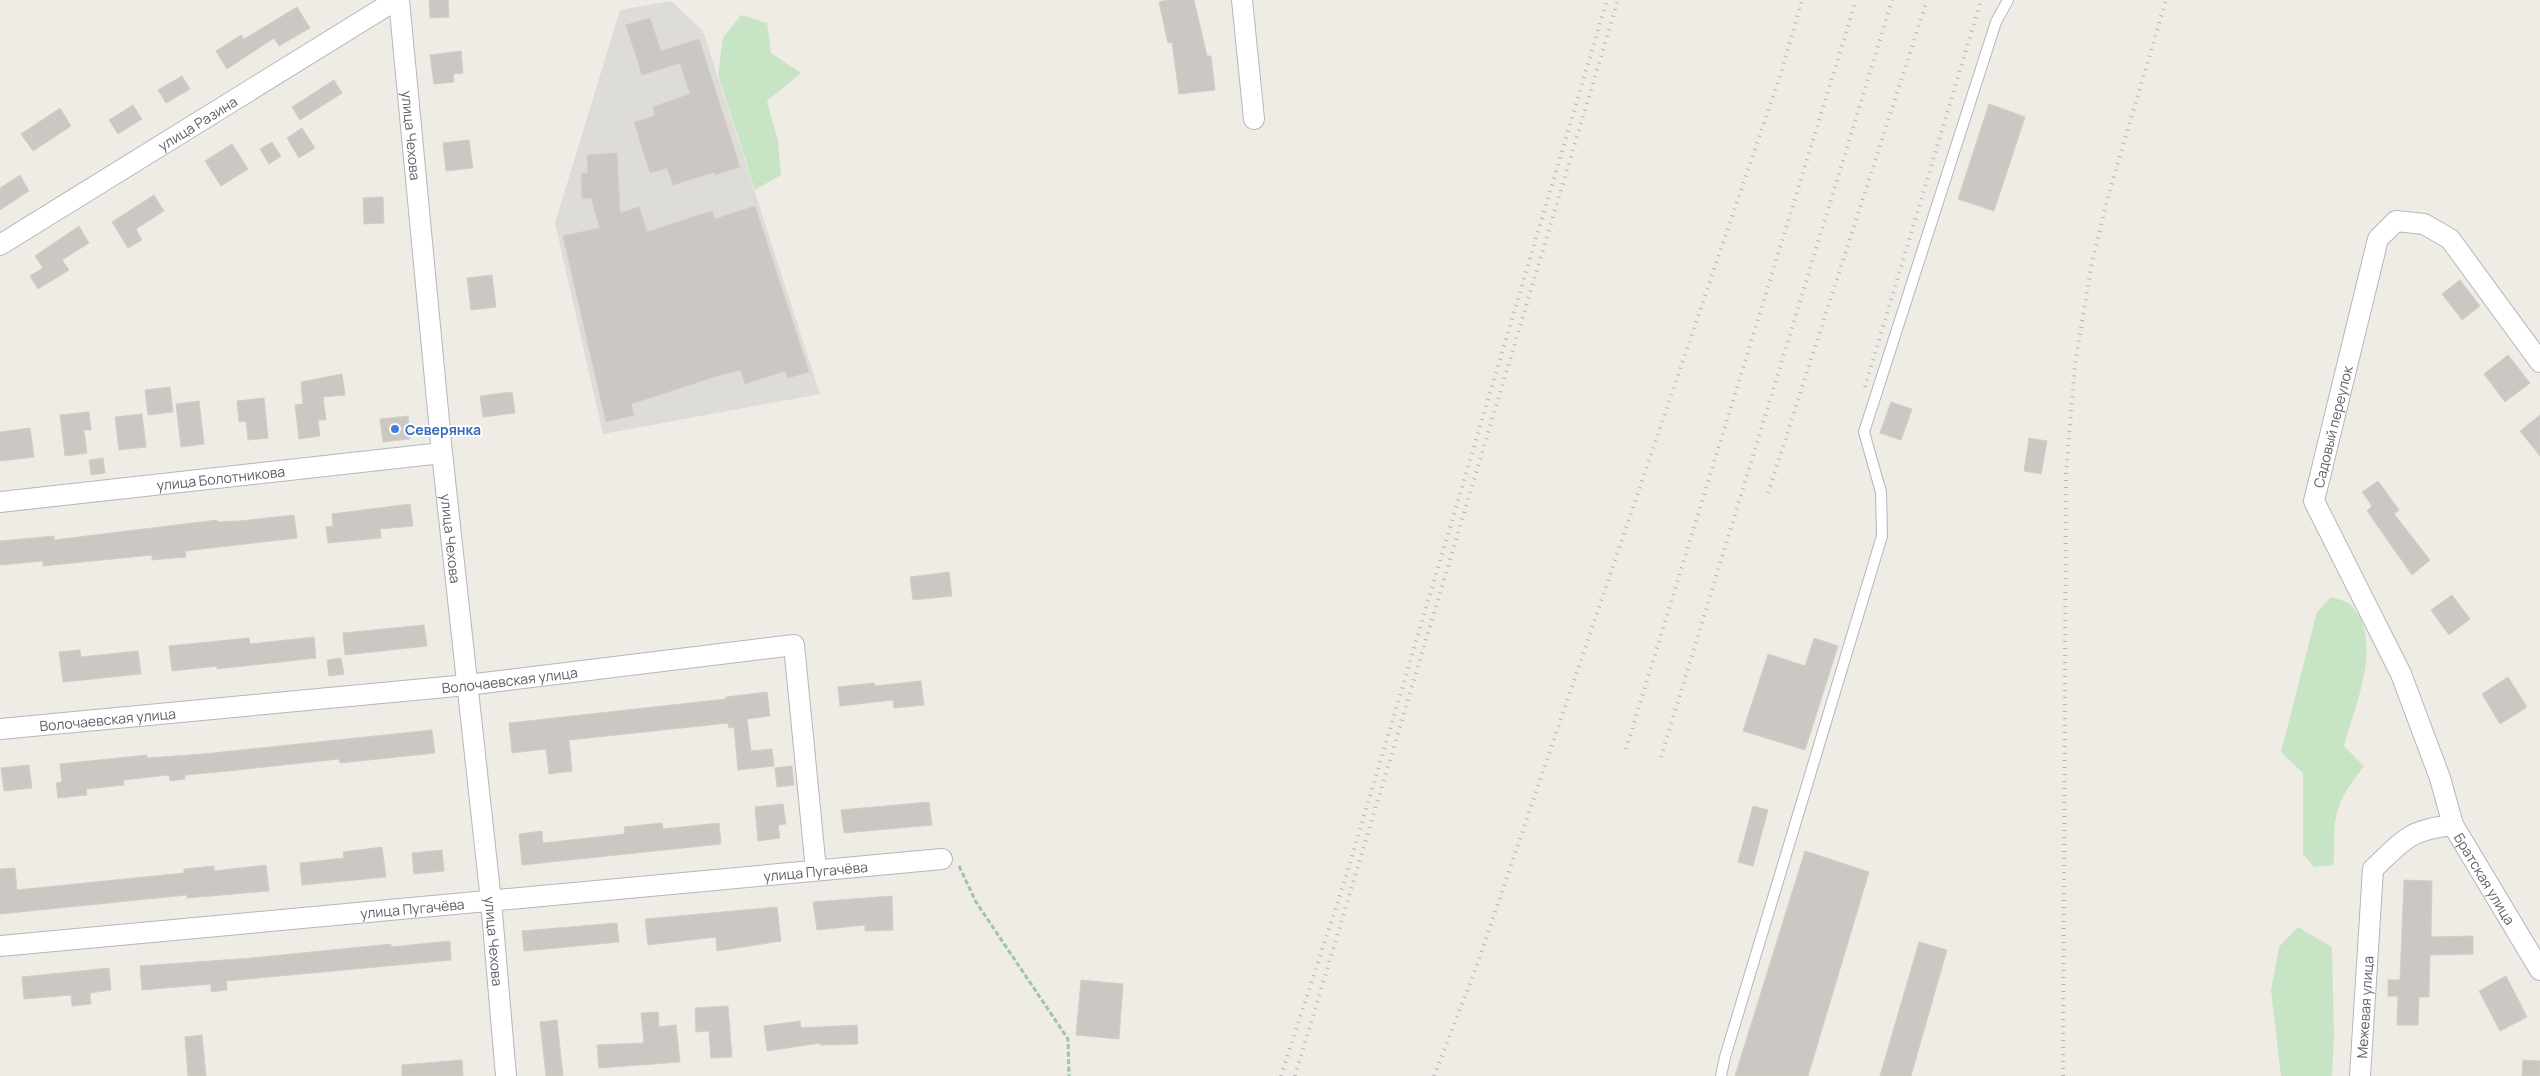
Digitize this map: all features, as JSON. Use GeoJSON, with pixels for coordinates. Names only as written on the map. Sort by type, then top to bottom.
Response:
{"type":"FeatureCollection","features":[{"type":"Feature","properties":{"kind":"street","name":"улица Разина"},"geometry":{"type":"LineString","coordinates":[[0,245],[398,0]]}},
{"type":"Feature","properties":{"kind":"street","name":"улица Чехова"},"geometry":{"type":"LineString","coordinates":[[398,0],[442,453],[491,901],[506,1076]]}},
{"type":"Feature","properties":{"kind":"street"},"geometry":{"type":"LineString","coordinates":[[1242,0],[1254,119]]}},
{"type":"Feature","properties":{"kind":"street","name":"Садовый переулок"},"geometry":{"type":"LineString","coordinates":[[2452,825],[2440,778],[2401,674],[2314,501],[2378,239],[2396,221],[2424,224],[2450,239],[2540,362]]}},
{"type":"Feature","properties":{"kind":"street","name":"улица Болотникова"},"geometry":{"type":"LineString","coordinates":[[0,502],[442,453]]}},
{"type":"Feature","properties":{"kind":"street","name":"Волочаевская улица"},"geometry":{"type":"LineString","coordinates":[[0,729],[467,685],[794,645],[816,870]]}},
{"type":"Feature","properties":{"kind":"street","name":"Братская улица"},"geometry":{"type":"LineString","coordinates":[[2367,939],[2374,869],[2406,838],[2426,828],[2452,825],[2540,970]]}},
{"type":"Feature","properties":{"kind":"street","name":"улица Пугачёва"},"geometry":{"type":"LineString","coordinates":[[0,946],[942,859]]}},
{"type":"Feature","properties":{"kind":"street","name":"Межевая улица"},"geometry":{"type":"LineString","coordinates":[[2360,1076],[2367,939]]}},
{"type":"Feature","properties":{"kind":"lane"},"geometry":{"type":"LineString","coordinates":[[1722,1076],[1725,1057],[1882,536],[1881,492],[1864,432],[1996,22],[2008,0]]}},
{"type":"Feature","properties":{"kind":"path"},"geometry":{"type":"LineString","coordinates":[[942,859],[955,858],[976,902],[1068,1039],[1069,1076]]}},
{"type":"Feature","properties":{"kind":"shaded area"},"geometry":{"type":"Polygon","coordinates":[[[671,1],[703,31],[820,394],[603,434],[555,223],[620,10],[671,1]]]}},
{"type":"Feature","properties":{"kind":"green space"},"geometry":{"type":"Polygon","coordinates":[[[741,15],[767,23],[771,53],[801,73],[767,101],[778,141],[781,175],[755,190],[718,75],[723,38],[741,15]]]}},
{"type":"Feature","properties":{"kind":"green space"},"geometry":{"type":"Polygon","coordinates":[[[2331,597],[2345,601],[2352,606],[2361,621],[2366,638],[2364,674],[2344,746],[2364,766],[2354,779],[2339,806],[2334,827],[2333,865],[2314,867],[2303,854],[2303,773],[2281,752],[2317,612],[2331,597]]]}},
{"type":"Feature","properties":{"kind":"green space"},"geometry":{"type":"Polygon","coordinates":[[[2298,927],[2332,947],[2334,1035],[2332,1076],[2281,1076],[2271,990],[2279,947],[2298,927]]]}},
{"type":"Feature","properties":{"kind":"building"},"geometry":{"type":"Polygon","coordinates":[[[429,0],[448,0],[449,17],[430,18],[429,0]]]}},
{"type":"Feature","properties":{"kind":"building"},"geometry":{"type":"Polygon","coordinates":[[[1167,0],[1194,0],[1207,56],[1211,56],[1215,90],[1179,94],[1172,42],[1168,43],[1159,2],[1167,0]]]}},
{"type":"Feature","properties":{"kind":"building"},"geometry":{"type":"Polygon","coordinates":[[[297,7],[310,28],[279,46],[274,38],[227,69],[216,51],[241,35],[244,39],[297,7]]]}},
{"type":"Feature","properties":{"kind":"building"},"geometry":{"type":"Polygon","coordinates":[[[650,18],[661,51],[699,39],[740,167],[715,175],[714,172],[673,185],[667,168],[650,173],[634,122],[655,116],[653,107],[690,94],[680,63],[642,75],[626,25],[650,18]]]}},
{"type":"Feature","properties":{"kind":"building"},"geometry":{"type":"Polygon","coordinates":[[[461,51],[463,73],[453,74],[454,82],[434,84],[430,55],[461,51]]]}},
{"type":"Feature","properties":{"kind":"building"},"geometry":{"type":"Polygon","coordinates":[[[182,76],[190,89],[166,103],[158,90],[182,76]]]}},
{"type":"Feature","properties":{"kind":"building"},"geometry":{"type":"Polygon","coordinates":[[[334,80],[342,93],[300,120],[292,107],[334,80]]]}},
{"type":"Feature","properties":{"kind":"building"},"geometry":{"type":"Polygon","coordinates":[[[1989,104],[2025,117],[1994,211],[1958,199],[1989,104]]]}},
{"type":"Feature","properties":{"kind":"building"},"geometry":{"type":"Polygon","coordinates":[[[133,105],[142,119],[118,134],[109,120],[133,105]]]}},
{"type":"Feature","properties":{"kind":"building"},"geometry":{"type":"Polygon","coordinates":[[[60,108],[71,126],[33,151],[21,134],[60,108]]]}},
{"type":"Feature","properties":{"kind":"building"},"geometry":{"type":"Polygon","coordinates":[[[302,128],[315,148],[299,158],[287,138],[302,128]]]}},
{"type":"Feature","properties":{"kind":"building"},"geometry":{"type":"Polygon","coordinates":[[[469,140],[473,168],[446,171],[443,143],[469,140]]]}},
{"type":"Feature","properties":{"kind":"building"},"geometry":{"type":"Polygon","coordinates":[[[272,142],[281,156],[269,164],[260,149],[272,142]]]}},
{"type":"Feature","properties":{"kind":"building"},"geometry":{"type":"Polygon","coordinates":[[[232,144],[248,169],[221,186],[205,161],[232,144]]]}},
{"type":"Feature","properties":{"kind":"building"},"geometry":{"type":"Polygon","coordinates":[[[617,153],[620,213],[639,207],[647,232],[712,211],[715,219],[755,206],[809,372],[788,378],[785,371],[745,384],[741,370],[720,375],[631,404],[634,415],[606,422],[563,236],[600,228],[591,198],[582,199],[581,173],[588,173],[587,155],[617,153]]]}},
{"type":"Feature","properties":{"kind":"building"},"geometry":{"type":"Polygon","coordinates":[[[20,175],[29,191],[0,210],[0,188],[20,175]]]}},
{"type":"Feature","properties":{"kind":"building"},"geometry":{"type":"Polygon","coordinates":[[[154,195],[164,211],[136,229],[142,240],[128,248],[112,222],[154,195]]]}},
{"type":"Feature","properties":{"kind":"building"},"geometry":{"type":"Polygon","coordinates":[[[383,197],[384,223],[364,224],[363,198],[383,197]]]}},
{"type":"Feature","properties":{"kind":"building"},"geometry":{"type":"Polygon","coordinates":[[[79,226],[89,243],[62,260],[69,270],[38,289],[30,276],[43,268],[35,256],[79,226]]]}},
{"type":"Feature","properties":{"kind":"building"},"geometry":{"type":"Polygon","coordinates":[[[492,275],[496,307],[471,310],[467,278],[492,275]]]}},
{"type":"Feature","properties":{"kind":"building"},"geometry":{"type":"Polygon","coordinates":[[[2460,280],[2480,306],[2462,320],[2442,294],[2460,280]]]}},
{"type":"Feature","properties":{"kind":"building"},"geometry":{"type":"Polygon","coordinates":[[[2508,355],[2530,383],[2505,402],[2484,374],[2508,355]]]}},
{"type":"Feature","properties":{"kind":"building"},"geometry":{"type":"Polygon","coordinates":[[[342,374],[345,395],[323,397],[326,420],[318,420],[320,436],[299,439],[295,405],[303,404],[301,382],[342,374]]]}},
{"type":"Feature","properties":{"kind":"building"},"geometry":{"type":"Polygon","coordinates":[[[170,387],[173,412],[148,415],[145,390],[170,387]]]}},
{"type":"Feature","properties":{"kind":"building"},"geometry":{"type":"Polygon","coordinates":[[[512,392],[515,413],[483,417],[480,396],[512,392]]]}},
{"type":"Feature","properties":{"kind":"building"},"geometry":{"type":"Polygon","coordinates":[[[264,398],[268,438],[248,440],[246,421],[239,422],[237,401],[264,398]]]}},
{"type":"Feature","properties":{"kind":"building"},"geometry":{"type":"Polygon","coordinates":[[[199,401],[204,444],[181,447],[176,404],[199,401]]]}},
{"type":"Feature","properties":{"kind":"building"},"geometry":{"type":"Polygon","coordinates":[[[1891,402],[1912,409],[1901,440],[1880,433],[1891,402]]]}},
{"type":"Feature","properties":{"kind":"building"},"geometry":{"type":"Polygon","coordinates":[[[89,412],[91,430],[84,430],[87,453],[65,456],[60,415],[89,412]]]}},
{"type":"Feature","properties":{"kind":"building"},"geometry":{"type":"Polygon","coordinates":[[[142,414],[146,447],[119,450],[115,417],[142,414]]]}},
{"type":"Feature","properties":{"kind":"building"},"geometry":{"type":"Polygon","coordinates":[[[2540,415],[2540,456],[2520,431],[2540,415]]]}},
{"type":"Feature","properties":{"kind":"building","name":"Северянка"},"geometry":{"type":"Polygon","coordinates":[[[408,416],[410,439],[383,442],[380,419],[408,416]]]}},
{"type":"Feature","properties":{"kind":"building"},"geometry":{"type":"Polygon","coordinates":[[[30,428],[34,457],[0,461],[0,432],[30,428]]]}},
{"type":"Feature","properties":{"kind":"building"},"geometry":{"type":"Polygon","coordinates":[[[2029,438],[2047,441],[2041,474],[2024,471],[2029,438]]]}},
{"type":"Feature","properties":{"kind":"building"},"geometry":{"type":"Polygon","coordinates":[[[103,458],[105,473],[91,475],[89,460],[103,458]]]}},
{"type":"Feature","properties":{"kind":"building"},"geometry":{"type":"Polygon","coordinates":[[[2378,481],[2399,510],[2394,514],[2430,560],[2412,575],[2367,511],[2372,506],[2362,492],[2378,481]]]}},
{"type":"Feature","properties":{"kind":"building"},"geometry":{"type":"Polygon","coordinates":[[[410,504],[413,526],[380,529],[381,538],[328,543],[326,527],[333,526],[332,514],[410,504]]]}},
{"type":"Feature","properties":{"kind":"building"},"geometry":{"type":"Polygon","coordinates":[[[294,515],[297,538],[185,551],[186,557],[152,560],[152,555],[43,566],[43,561],[0,565],[0,541],[54,536],[54,540],[217,520],[217,522],[240,521],[294,515]]]}},
{"type":"Feature","properties":{"kind":"building"},"geometry":{"type":"Polygon","coordinates":[[[949,572],[952,596],[913,600],[910,577],[949,572]]]}},
{"type":"Feature","properties":{"kind":"building"},"geometry":{"type":"Polygon","coordinates":[[[2452,595],[2470,619],[2449,635],[2431,610],[2452,595]]]}},
{"type":"Feature","properties":{"kind":"building"},"geometry":{"type":"Polygon","coordinates":[[[424,625],[427,646],[345,655],[343,633],[424,625]]]}},
{"type":"Feature","properties":{"kind":"building"},"geometry":{"type":"Polygon","coordinates":[[[314,637],[316,658],[217,669],[217,666],[172,671],[169,646],[249,638],[250,644],[314,637]]]}},
{"type":"Feature","properties":{"kind":"building"},"geometry":{"type":"Polygon","coordinates":[[[1814,638],[1838,646],[1805,750],[1743,731],[1768,654],[1805,666],[1814,638]]]}},
{"type":"Feature","properties":{"kind":"building"},"geometry":{"type":"Polygon","coordinates":[[[80,650],[81,657],[138,651],[141,674],[63,682],[59,652],[80,650]]]}},
{"type":"Feature","properties":{"kind":"building"},"geometry":{"type":"Polygon","coordinates":[[[341,658],[344,674],[329,676],[327,660],[341,658]]]}},
{"type":"Feature","properties":{"kind":"building"},"geometry":{"type":"Polygon","coordinates":[[[2508,677],[2527,707],[2500,724],[2482,694],[2508,677]]]}},
{"type":"Feature","properties":{"kind":"building"},"geometry":{"type":"Polygon","coordinates":[[[921,681],[924,705],[894,708],[893,700],[840,706],[838,687],[874,683],[875,686],[921,681]]]}},
{"type":"Feature","properties":{"kind":"building"},"geometry":{"type":"Polygon","coordinates":[[[767,692],[770,716],[747,719],[751,751],[772,749],[774,766],[738,770],[734,727],[729,728],[728,723],[569,740],[572,771],[549,774],[546,749],[512,753],[509,723],[726,699],[726,697],[767,692]]]}},
{"type":"Feature","properties":{"kind":"building"},"geometry":{"type":"Polygon","coordinates":[[[432,730],[435,753],[340,763],[339,759],[185,775],[185,779],[170,781],[169,775],[123,780],[124,785],[86,789],[87,795],[58,798],[56,783],[62,782],[60,764],[147,755],[147,758],[203,754],[432,730]]]}},
{"type":"Feature","properties":{"kind":"building"},"geometry":{"type":"Polygon","coordinates":[[[29,765],[32,788],[4,791],[1,768],[29,765]]]}},
{"type":"Feature","properties":{"kind":"building"},"geometry":{"type":"Polygon","coordinates":[[[792,766],[794,785],[777,787],[775,768],[792,766]]]}},
{"type":"Feature","properties":{"kind":"building"},"geometry":{"type":"Polygon","coordinates":[[[929,802],[932,825],[844,833],[841,810],[929,802]]]}},
{"type":"Feature","properties":{"kind":"building"},"geometry":{"type":"Polygon","coordinates":[[[783,804],[786,824],[778,825],[780,838],[758,841],[755,807],[783,804]]]}},
{"type":"Feature","properties":{"kind":"building"},"geometry":{"type":"Polygon","coordinates":[[[1753,806],[1768,810],[1753,866],[1738,862],[1753,806]]]}},
{"type":"Feature","properties":{"kind":"building"},"geometry":{"type":"Polygon","coordinates":[[[662,823],[663,829],[719,823],[721,844],[522,865],[519,834],[542,831],[543,843],[625,834],[624,827],[662,823]]]}},
{"type":"Feature","properties":{"kind":"building"},"geometry":{"type":"Polygon","coordinates":[[[382,847],[386,877],[302,885],[300,863],[344,858],[343,852],[382,847]]]}},
{"type":"Feature","properties":{"kind":"building"},"geometry":{"type":"Polygon","coordinates":[[[442,850],[444,871],[414,874],[412,853],[442,850]]]}},
{"type":"Feature","properties":{"kind":"building"},"geometry":{"type":"Polygon","coordinates":[[[1805,851],[1869,872],[1808,1076],[1735,1076],[1805,851]]]}},
{"type":"Feature","properties":{"kind":"building"},"geometry":{"type":"Polygon","coordinates":[[[266,865],[269,891],[187,898],[187,895],[0,914],[0,869],[15,868],[17,890],[184,873],[184,869],[214,866],[214,871],[266,865]]]}},
{"type":"Feature","properties":{"kind":"building"},"geometry":{"type":"Polygon","coordinates":[[[2404,880],[2432,881],[2431,937],[2473,936],[2473,954],[2430,955],[2429,997],[2419,997],[2418,1025],[2397,1025],[2398,996],[2388,996],[2388,980],[2400,980],[2404,880]]]}},
{"type":"Feature","properties":{"kind":"building"},"geometry":{"type":"Polygon","coordinates":[[[892,896],[893,930],[865,931],[865,925],[817,930],[813,902],[892,896]]]}},
{"type":"Feature","properties":{"kind":"building"},"geometry":{"type":"Polygon","coordinates":[[[777,907],[781,941],[717,951],[716,937],[648,945],[645,919],[777,907]]]}},
{"type":"Feature","properties":{"kind":"building"},"geometry":{"type":"Polygon","coordinates":[[[617,923],[619,942],[524,951],[522,931],[617,923]]]}},
{"type":"Feature","properties":{"kind":"building"},"geometry":{"type":"Polygon","coordinates":[[[450,941],[451,960],[226,981],[227,990],[211,992],[211,984],[142,990],[140,966],[252,958],[391,944],[391,947],[450,941]]]}},
{"type":"Feature","properties":{"kind":"building"},"geometry":{"type":"Polygon","coordinates":[[[1919,942],[1947,950],[1911,1076],[1880,1076],[1919,942]]]}},
{"type":"Feature","properties":{"kind":"building"},"geometry":{"type":"Polygon","coordinates":[[[109,968],[111,990],[90,993],[91,1004],[72,1006],[71,995],[24,999],[22,977],[109,968]]]}},
{"type":"Feature","properties":{"kind":"building"},"geometry":{"type":"Polygon","coordinates":[[[2506,976],[2527,1017],[2500,1031],[2479,991],[2506,976]]]}},
{"type":"Feature","properties":{"kind":"building"},"geometry":{"type":"Polygon","coordinates":[[[1081,980],[1123,984],[1119,1039],[1076,1035],[1081,980]]]}},
{"type":"Feature","properties":{"kind":"building"},"geometry":{"type":"Polygon","coordinates":[[[728,1006],[732,1057],[711,1058],[709,1031],[696,1032],[695,1008],[728,1006]]]}},
{"type":"Feature","properties":{"kind":"building"},"geometry":{"type":"Polygon","coordinates":[[[658,1012],[659,1027],[676,1025],[680,1062],[599,1068],[597,1045],[644,1043],[641,1013],[658,1012]]]}},
{"type":"Feature","properties":{"kind":"building"},"geometry":{"type":"Polygon","coordinates":[[[557,1020],[563,1076],[546,1076],[540,1022],[557,1020]]]}},
{"type":"Feature","properties":{"kind":"building"},"geometry":{"type":"Polygon","coordinates":[[[800,1021],[801,1028],[857,1025],[858,1044],[820,1045],[820,1043],[767,1051],[764,1026],[800,1021]]]}},
{"type":"Feature","properties":{"kind":"building"},"geometry":{"type":"Polygon","coordinates":[[[202,1035],[206,1076],[188,1076],[185,1037],[202,1035]]]}},
{"type":"Feature","properties":{"kind":"building"},"geometry":{"type":"Polygon","coordinates":[[[462,1060],[463,1076],[402,1076],[402,1065],[462,1060]]]}},
{"type":"Feature","properties":{"kind":"building"},"geometry":{"type":"Polygon","coordinates":[[[2523,1060],[2540,1061],[2540,1076],[2522,1076],[2523,1060]]]}},
{"type":"Feature","properties":{"kind":"railway"},"geometry":{"type":"LineString","coordinates":[[1281,1076],[1348,870],[1607,0]]}},
{"type":"Feature","properties":{"kind":"railway"},"geometry":{"type":"LineString","coordinates":[[1295,1076],[1618,0]]}},
{"type":"Feature","properties":{"kind":"railway"},"geometry":{"type":"LineString","coordinates":[[1434,1076],[1476,968],[1781,73],[1802,0]]}},
{"type":"Feature","properties":{"kind":"railway"},"geometry":{"type":"LineString","coordinates":[[1626,749],[1856,0]]}},
{"type":"Feature","properties":{"kind":"railway"},"geometry":{"type":"LineString","coordinates":[[1661,757],[1892,0]]}},
{"type":"Feature","properties":{"kind":"railway"},"geometry":{"type":"LineString","coordinates":[[1768,493],[1927,0]]}},
{"type":"Feature","properties":{"kind":"railway"},"geometry":{"type":"LineString","coordinates":[[1865,387],[1981,0]]}},
{"type":"Feature","properties":{"kind":"railway"},"geometry":{"type":"LineString","coordinates":[[2063,1076],[2066,474],[2075,364],[2092,262],[2109,193],[2166,0]]}},
{"type":"Feature","properties":{"kind":"place","name":"Северянка"},"geometry":{"type":"Point","coordinates":[395,429]}}]}
